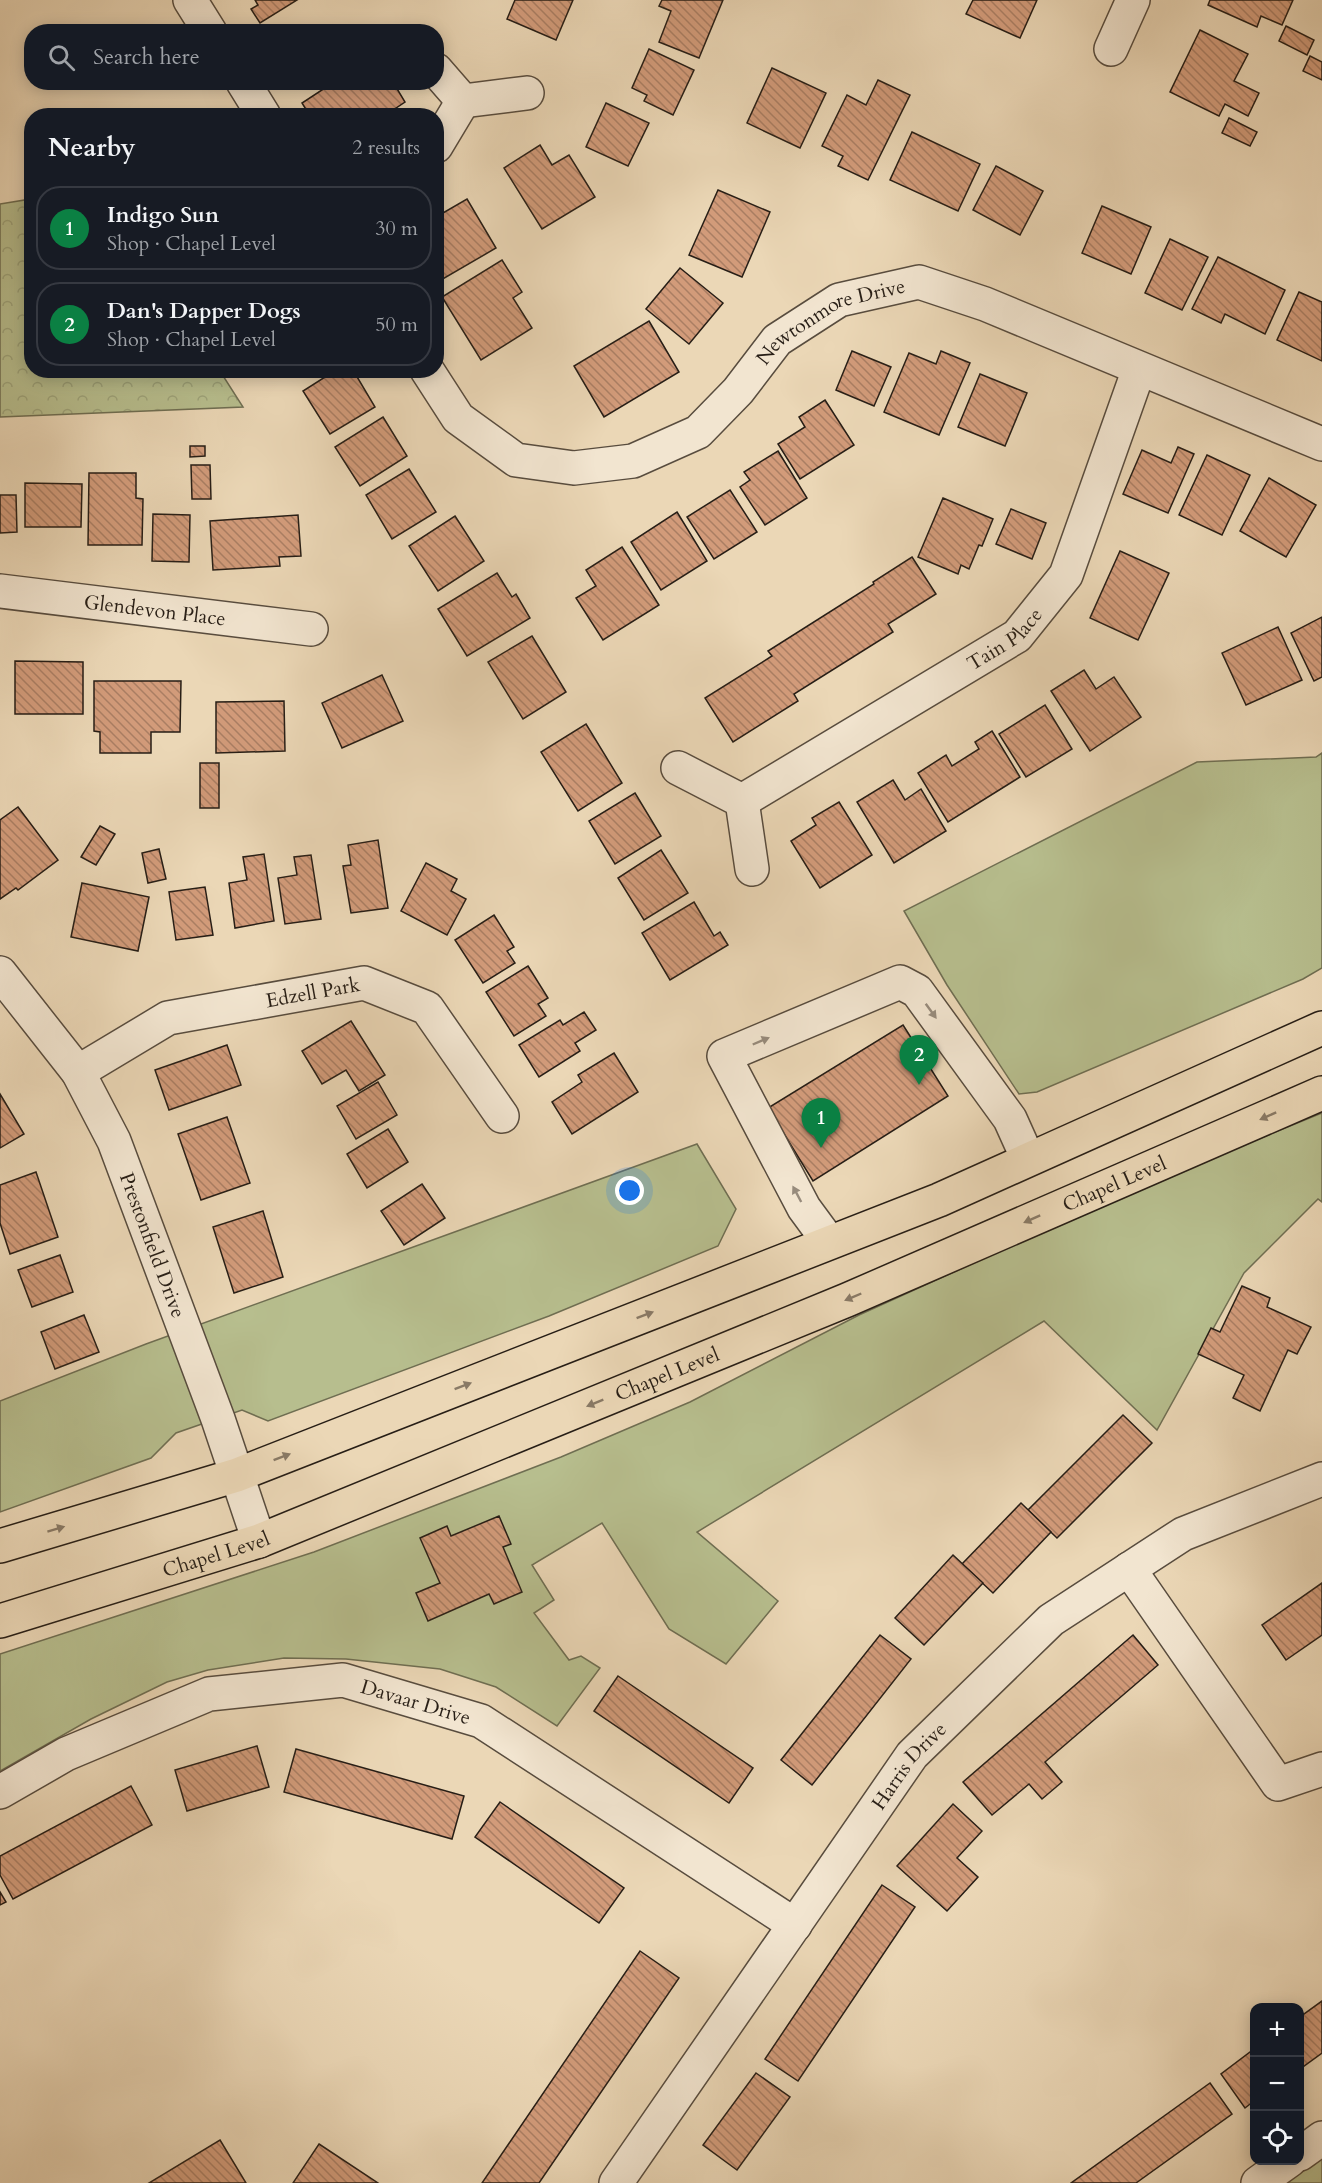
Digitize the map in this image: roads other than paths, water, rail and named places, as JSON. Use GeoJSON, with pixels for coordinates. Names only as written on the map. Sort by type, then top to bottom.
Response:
{"type":"FeatureCollection","features":[{"type":"Feature","properties":{"kind":"main road"},"geometry":{"type":"LineString","coordinates":[[0,1546],[237,1474],[939,1200],[1322,1028]]}},
{"type":"Feature","properties":{"kind":"main road","name":"Chapel Level"},"geometry":{"type":"LineString","coordinates":[[0,1622],[259,1541],[847,1300],[1322,1093]]}},
{"type":"Feature","properties":{"kind":"street"},"geometry":{"type":"LineString","coordinates":[[190,0],[205,24]]}},
{"type":"Feature","properties":{"kind":"street"},"geometry":{"type":"LineString","coordinates":[[1112,49],[1133,0]]}},
{"type":"Feature","properties":{"kind":"street"},"geometry":{"type":"LineString","coordinates":[[444,79],[463,101]]}},
{"type":"Feature","properties":{"kind":"street"},"geometry":{"type":"LineString","coordinates":[[248,90],[259,108]]}},
{"type":"Feature","properties":{"kind":"street"},"geometry":{"type":"LineString","coordinates":[[463,101],[527,93]]}},
{"type":"Feature","properties":{"kind":"street"},"geometry":{"type":"LineString","coordinates":[[444,133],[463,101]]}},
{"type":"Feature","properties":{"kind":"street","name":"Newtonmore Drive"},"geometry":{"type":"LineString","coordinates":[[432,378],[458,418],[516,459],[574,468],[633,461],[698,432],[738,391],[777,340],[839,300],[919,282],[985,304],[1322,444]]}},
{"type":"Feature","properties":{"kind":"street","name":"Tain Place"},"geometry":{"type":"LineString","coordinates":[[742,801],[1017,636],[1066,575],[1139,369]]}},
{"type":"Feature","properties":{"kind":"street","name":"Glendevon Place"},"geometry":{"type":"LineString","coordinates":[[0,591],[311,629]]}},
{"type":"Feature","properties":{"kind":"street"},"geometry":{"type":"LineString","coordinates":[[678,768],[742,801],[752,869]]}},
{"type":"Feature","properties":{"kind":"street","name":"Prestonfield Drive"},"geometry":{"type":"LineString","coordinates":[[0,973],[78,1072],[114,1141],[218,1419],[259,1541]]}},
{"type":"Feature","properties":{"kind":"street"},"geometry":{"type":"LineString","coordinates":[[829,1242],[804,1208],[724,1056],[900,982],[917,991],[1010,1119],[1028,1159]]}},
{"type":"Feature","properties":{"kind":"street","name":"Edzell Park"},"geometry":{"type":"LineString","coordinates":[[78,1072],[168,1018],[364,983],[427,1008],[502,1116]]}},
{"type":"Feature","properties":{"kind":"street","name":"Harris Drive"},"geometry":{"type":"LineString","coordinates":[[616,2183],[912,1755],[1051,1620],[1183,1534],[1322,1479]]}},
{"type":"Feature","properties":{"kind":"street"},"geometry":{"type":"LineString","coordinates":[[1129,1569],[1278,1784],[1322,1770]]}},
{"type":"Feature","properties":{"kind":"street","name":"Davaar Drive"},"geometry":{"type":"LineString","coordinates":[[0,1792],[66,1754],[208,1694],[344,1680],[482,1721],[795,1925]]}},
{"type":"Feature","properties":{"kind":"street"},"geometry":{"type":"LineString","coordinates":[[1304,2151],[1322,2138]]}},
{"type":"Feature","properties":{"kind":"street"},"geometry":{"type":"LineString","coordinates":[[1258,2183],[1283,2165]]}},
{"type":"Feature","properties":{"kind":"place","name":"Dan's Dapper Dogs"},"geometry":{"type":"Point","coordinates":[919,1085]}},
{"type":"Feature","properties":{"kind":"place","name":"Indigo Sun"},"geometry":{"type":"Point","coordinates":[821,1148]}}]}
